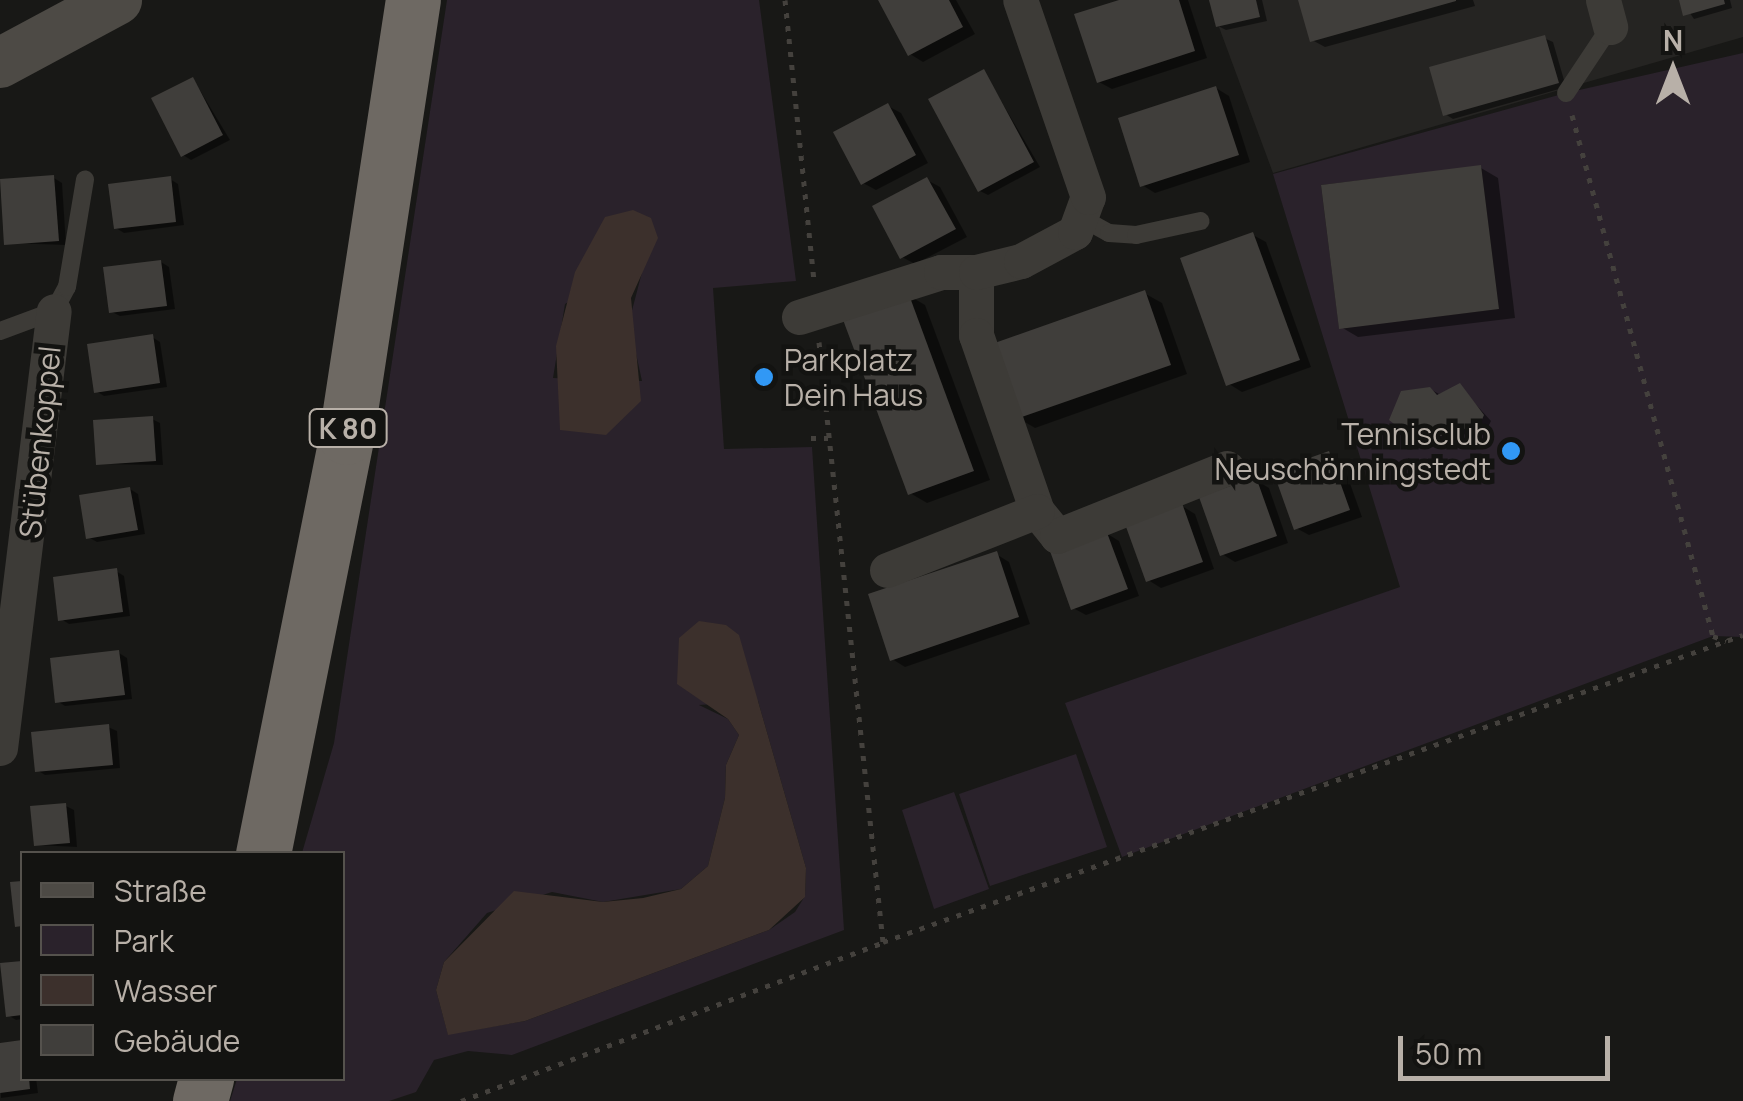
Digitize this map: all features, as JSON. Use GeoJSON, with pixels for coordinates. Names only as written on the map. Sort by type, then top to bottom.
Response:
{"type":"FeatureCollection","features":[{"type":"Feature","properties":{"kind":"highway","name":"K 80"},"geometry":{"type":"LineString","coordinates":[[264,851],[346,436],[412,0]]}},
{"type":"Feature","properties":{"kind":"street"},"geometry":{"type":"LineString","coordinates":[[0,64],[117,0]]}},
{"type":"Feature","properties":{"kind":"street"},"geometry":{"type":"LineString","coordinates":[[807,314],[942,272],[976,272],[1034,254],[1074,232],[1088,197],[1020,0]]}},
{"type":"Feature","properties":{"kind":"street"},"geometry":{"type":"LineString","coordinates":[[976,272],[976,335],[1038,512],[1057,536],[1227,468]]}},
{"type":"Feature","properties":{"kind":"street","name":"Stübenkoppel"},"geometry":{"type":"LineString","coordinates":[[0,748],[6,668],[54,311]]}},
{"type":"Feature","properties":{"kind":"street"},"geometry":{"type":"LineString","coordinates":[[887,570],[1038,512]]}},
{"type":"Feature","properties":{"kind":"lane"},"geometry":{"type":"LineString","coordinates":[[1566,93],[1607,13]]}},
{"type":"Feature","properties":{"kind":"lane"},"geometry":{"type":"LineString","coordinates":[[54,311],[78,244],[85,180]]}},
{"type":"Feature","properties":{"kind":"lane"},"geometry":{"type":"LineString","coordinates":[[1080,217],[1109,233],[1136,235],[1201,221]]}},
{"type":"Feature","properties":{"kind":"lane","name":"Stübenkoppel"},"geometry":{"type":"LineString","coordinates":[[0,331],[54,311]]}},
{"type":"Feature","properties":{"kind":"path"},"geometry":{"type":"LineString","coordinates":[[785,0],[807,314],[828,438],[883,942]]}},
{"type":"Feature","properties":{"kind":"path"},"geometry":{"type":"LineString","coordinates":[[1566,93],[1713,636],[1726,642]]}},
{"type":"Feature","properties":{"kind":"path"},"geometry":{"type":"LineString","coordinates":[[811,438],[828,438]]}},
{"type":"Feature","properties":{"kind":"path"},"geometry":{"type":"LineString","coordinates":[[461,1101],[883,942],[1743,635]]}},
{"type":"Feature","properties":{"kind":"shaded area"},"geometry":{"type":"Polygon","coordinates":[[[1209,0],[1743,0],[1743,37],[1273,173],[1209,0]]]}},
{"type":"Feature","properties":{"kind":"green space"},"geometry":{"type":"Polygon","coordinates":[[[447,0],[759,0],[796,281],[713,288],[724,449],[812,447],[844,930],[512,1055],[468,1051],[434,1060],[416,1092],[389,1101],[230,1101],[236,1081],[345,1081],[345,851],[303,851],[334,743],[447,0]],[[647,253],[565,304],[553,378],[642,381],[629,322],[647,253]],[[758,701],[699,705],[728,719],[739,735],[726,765],[725,798],[708,866],[681,889],[603,902],[552,892],[487,913],[444,962],[436,990],[448,1034],[525,1021],[769,930],[795,912],[805,896],[806,868],[758,701]]]}},
{"type":"Feature","properties":{"kind":"green space"},"geometry":{"type":"Polygon","coordinates":[[[1743,53],[1743,637],[1713,636],[1122,857],[1065,703],[1400,587],[1273,174],[1566,93],[1743,53]],[[1481,166],[1321,185],[1339,328],[1499,309],[1481,166]]]}},
{"type":"Feature","properties":{"kind":"green space"},"geometry":{"type":"Polygon","coordinates":[[[1076,754],[1107,847],[990,886],[959,794],[1076,754]]]}},
{"type":"Feature","properties":{"kind":"green space"},"geometry":{"type":"Polygon","coordinates":[[[954,792],[989,889],[934,909],[902,810],[954,792]]]}},
{"type":"Feature","properties":{"kind":"water"},"geometry":{"type":"Polygon","coordinates":[[[633,210],[651,218],[658,238],[631,298],[641,401],[606,435],[560,430],[556,346],[575,272],[605,217],[633,210]]]}},
{"type":"Feature","properties":{"kind":"water"},"geometry":{"type":"Polygon","coordinates":[[[699,621],[726,625],[739,635],[806,868],[805,897],[769,930],[525,1021],[448,1035],[436,990],[444,962],[514,891],[603,902],[643,898],[681,889],[708,866],[725,798],[726,765],[739,735],[728,719],[677,684],[679,638],[699,621]]]}},
{"type":"Feature","properties":{"kind":"building"},"geometry":{"type":"Polygon","coordinates":[[[878,0],[949,0],[963,27],[908,56],[878,0]]]}},
{"type":"Feature","properties":{"kind":"building"},"geometry":{"type":"Polygon","coordinates":[[[1119,0],[1179,0],[1195,51],[1097,83],[1074,14],[1119,0]]]}},
{"type":"Feature","properties":{"kind":"building"},"geometry":{"type":"Polygon","coordinates":[[[1209,0],[1256,0],[1260,17],[1216,27],[1209,0]]]}},
{"type":"Feature","properties":{"kind":"building"},"geometry":{"type":"Polygon","coordinates":[[[1298,0],[1456,0],[1456,1],[1310,42],[1298,0]]]}},
{"type":"Feature","properties":{"kind":"building"},"geometry":{"type":"Polygon","coordinates":[[[1679,0],[1724,0],[1725,4],[1683,16],[1679,0]]]}},
{"type":"Feature","properties":{"kind":"building"},"geometry":{"type":"Polygon","coordinates":[[[1545,35],[1559,83],[1443,116],[1429,67],[1545,35]]]}},
{"type":"Feature","properties":{"kind":"building"},"geometry":{"type":"Polygon","coordinates":[[[984,69],[1034,162],[978,192],[928,99],[984,69]]]}},
{"type":"Feature","properties":{"kind":"building"},"geometry":{"type":"Polygon","coordinates":[[[193,77],[223,135],[181,157],[151,98],[193,77]]]}},
{"type":"Feature","properties":{"kind":"building"},"geometry":{"type":"Polygon","coordinates":[[[1216,86],[1239,155],[1140,187],[1118,118],[1216,86]]]}},
{"type":"Feature","properties":{"kind":"building"},"geometry":{"type":"Polygon","coordinates":[[[888,103],[916,155],[861,185],[833,132],[888,103]]]}},
{"type":"Feature","properties":{"kind":"building"},"geometry":{"type":"Polygon","coordinates":[[[1481,165],[1499,309],[1339,329],[1321,185],[1481,165]]]}},
{"type":"Feature","properties":{"kind":"building"},"geometry":{"type":"Polygon","coordinates":[[[54,175],[59,241],[4,245],[0,179],[54,175]]]}},
{"type":"Feature","properties":{"kind":"building"},"geometry":{"type":"Polygon","coordinates":[[[171,176],[176,222],[114,229],[108,184],[171,176]]]}},
{"type":"Feature","properties":{"kind":"building"},"geometry":{"type":"Polygon","coordinates":[[[927,177],[956,229],[900,259],[872,206],[927,177]]]}},
{"type":"Feature","properties":{"kind":"building"},"geometry":{"type":"Polygon","coordinates":[[[1253,232],[1300,360],[1226,386],[1180,258],[1253,232]]]}},
{"type":"Feature","properties":{"kind":"building"},"geometry":{"type":"Polygon","coordinates":[[[161,260],[167,306],[109,313],[103,267],[161,260]]]}},
{"type":"Feature","properties":{"kind":"building"},"geometry":{"type":"Polygon","coordinates":[[[1145,290],[1171,365],[1016,419],[989,345],[1145,290]]]}},
{"type":"Feature","properties":{"kind":"building"},"geometry":{"type":"Polygon","coordinates":[[[908,292],[974,471],[908,495],[842,317],[908,292]]]}},
{"type":"Feature","properties":{"kind":"building"},"geometry":{"type":"Polygon","coordinates":[[[153,334],[160,383],[94,393],[87,344],[153,334]]]}},
{"type":"Feature","properties":{"kind":"building"},"geometry":{"type":"Polygon","coordinates":[[[1460,383],[1484,415],[1480,424],[1418,443],[1389,420],[1401,391],[1430,387],[1437,395],[1460,383]]]}},
{"type":"Feature","properties":{"kind":"building"},"geometry":{"type":"Polygon","coordinates":[[[153,416],[156,461],[96,465],[93,420],[153,416]]]}},
{"type":"Feature","properties":{"kind":"building"},"geometry":{"type":"Polygon","coordinates":[[[1329,451],[1350,510],[1294,530],[1273,471],[1329,451]]]}},
{"type":"Feature","properties":{"kind":"building"},"geometry":{"type":"Polygon","coordinates":[[[1256,477],[1277,536],[1220,556],[1199,497],[1256,477]]]}},
{"type":"Feature","properties":{"kind":"building"},"geometry":{"type":"Polygon","coordinates":[[[130,487],[138,530],[86,539],[79,495],[130,487]]]}},
{"type":"Feature","properties":{"kind":"building"},"geometry":{"type":"Polygon","coordinates":[[[1182,503],[1203,562],[1146,582],[1125,524],[1182,503]]]}},
{"type":"Feature","properties":{"kind":"building"},"geometry":{"type":"Polygon","coordinates":[[[1106,530],[1128,589],[1071,610],[1050,551],[1106,530]]]}},
{"type":"Feature","properties":{"kind":"building"},"geometry":{"type":"Polygon","coordinates":[[[997,551],[1019,617],[890,661],[868,594],[997,551]]]}},
{"type":"Feature","properties":{"kind":"building"},"geometry":{"type":"Polygon","coordinates":[[[117,568],[123,612],[58,621],[53,577],[117,568]]]}},
{"type":"Feature","properties":{"kind":"building"},"geometry":{"type":"Polygon","coordinates":[[[119,650],[125,695],[55,703],[50,658],[119,650]]]}},
{"type":"Feature","properties":{"kind":"building"},"geometry":{"type":"Polygon","coordinates":[[[109,724],[113,765],[35,772],[31,732],[109,724]]]}},
{"type":"Feature","properties":{"kind":"building"},"geometry":{"type":"Polygon","coordinates":[[[66,803],[70,843],[34,846],[30,806],[66,803]]]}},
{"type":"Feature","properties":{"kind":"building"},"geometry":{"type":"Polygon","coordinates":[[[20,881],[20,926],[15,927],[10,882],[20,881]]]}},
{"type":"Feature","properties":{"kind":"building"},"geometry":{"type":"Polygon","coordinates":[[[20,961],[20,1015],[6,1017],[0,963],[20,961]]]}},
{"type":"Feature","properties":{"kind":"building"},"geometry":{"type":"Polygon","coordinates":[[[20,1040],[20,1081],[29,1081],[30,1089],[0,1093],[0,1043],[20,1040]]]}},
{"type":"Feature","properties":{"kind":"place","name":"Parkplatz Dein Haus"},"geometry":{"type":"Point","coordinates":[764,377]}},
{"type":"Feature","properties":{"kind":"place","name":"Tennisclub Neuschönningstedt"},"geometry":{"type":"Point","coordinates":[1511,451]}}]}
